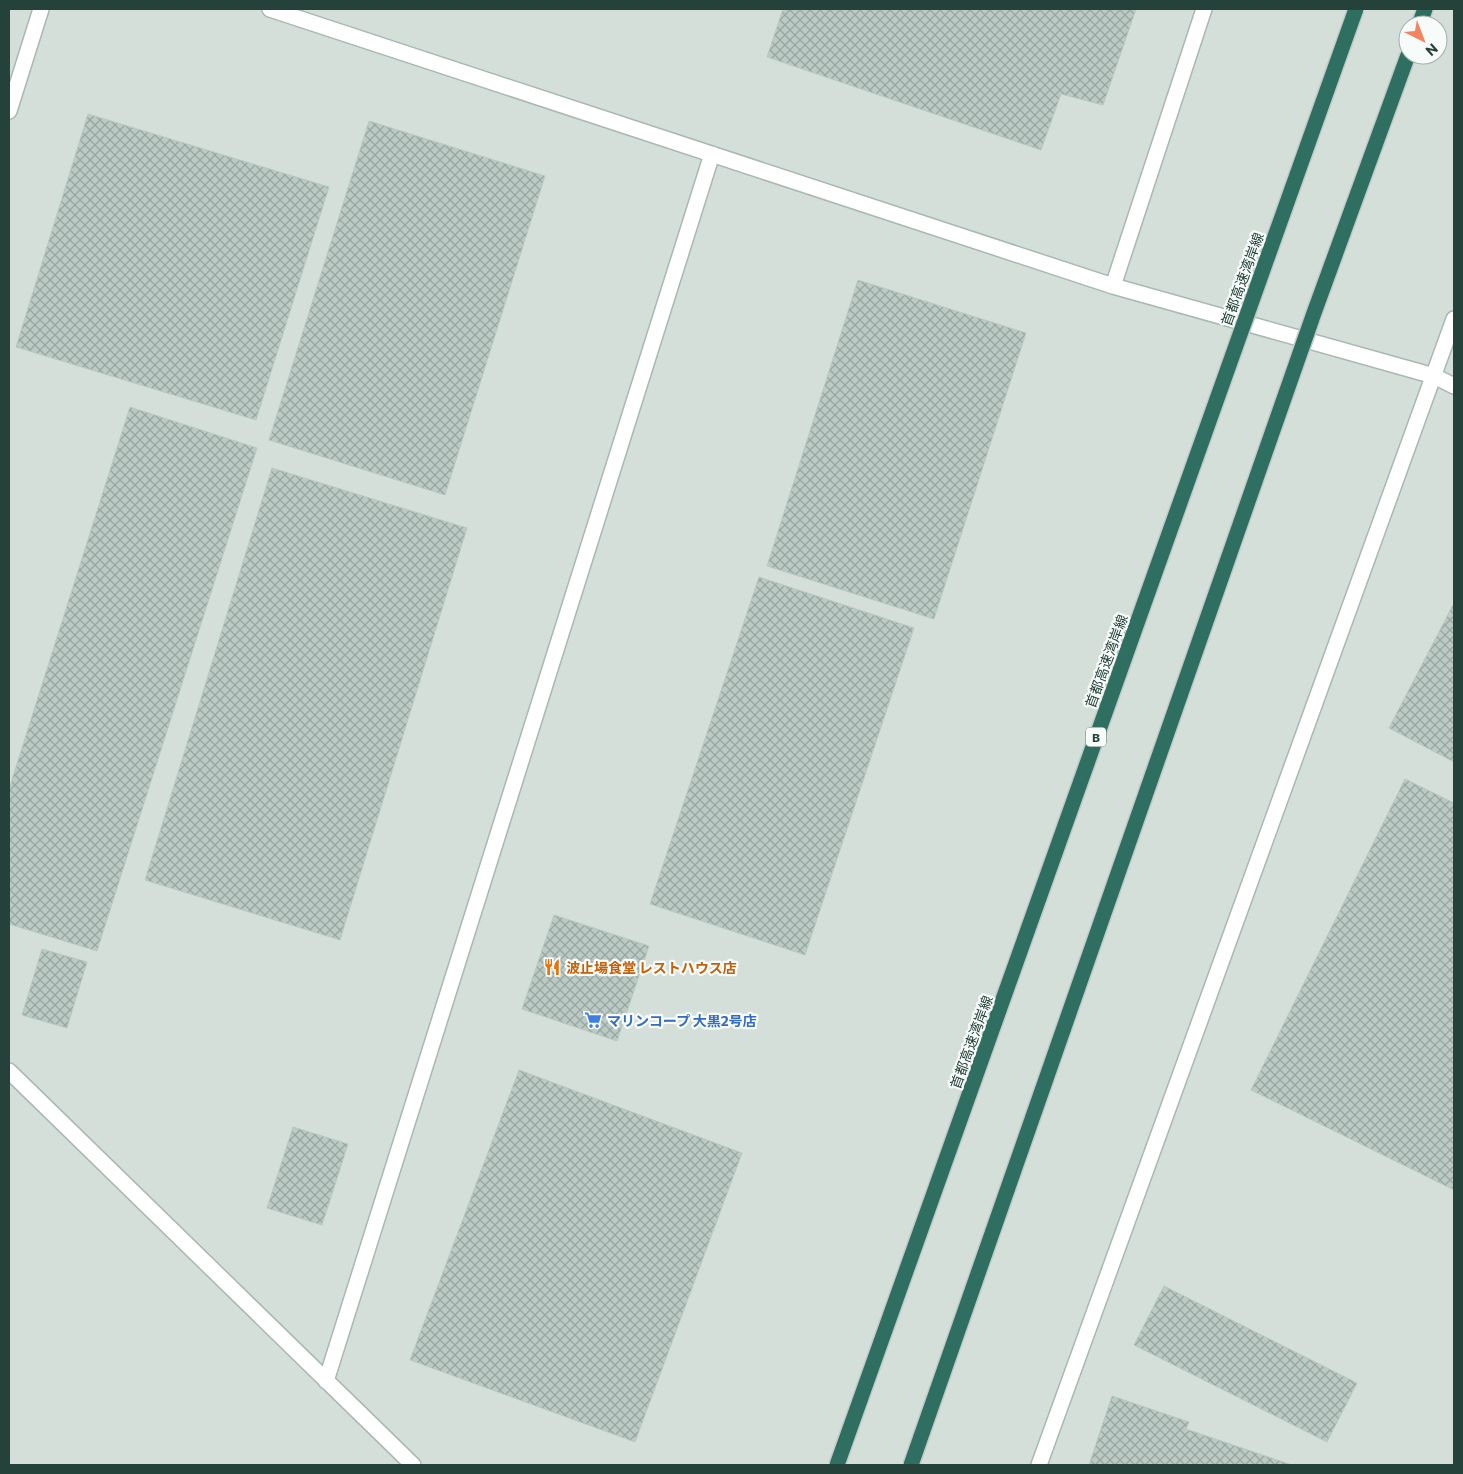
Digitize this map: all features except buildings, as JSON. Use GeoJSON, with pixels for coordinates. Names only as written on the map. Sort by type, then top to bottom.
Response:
{"type":"FeatureCollection","features":[{"type":"Feature","properties":{"kind":"highway","name":"首都高速湾岸線"},"geometry":{"type":"LineString","coordinates":[[837,1465],[1356,9]]}},
{"type":"Feature","properties":{"kind":"highway"},"geometry":{"type":"LineString","coordinates":[[912,1465],[1314,313],[1404,65]]}},
{"type":"Feature","properties":{"kind":"street"},"geometry":{"type":"LineString","coordinates":[[9,111],[41,9]]}},
{"type":"Feature","properties":{"kind":"street"},"geometry":{"type":"LineString","coordinates":[[270,9],[1113,286],[1434,376],[1454,386]]}},
{"type":"Feature","properties":{"kind":"street"},"geometry":{"type":"LineString","coordinates":[[1113,286],[1204,9]]}},
{"type":"Feature","properties":{"kind":"street"},"geometry":{"type":"LineString","coordinates":[[326,1381],[712,154]]}},
{"type":"Feature","properties":{"kind":"street"},"geometry":{"type":"LineString","coordinates":[[1039,1465],[1454,319]]}},
{"type":"Feature","properties":{"kind":"street"},"geometry":{"type":"LineString","coordinates":[[9,1071],[413,1465]]}},
{"type":"Feature","properties":{"kind":"shaded area"},"geometry":{"type":"Polygon","coordinates":[[[9,9],[1454,9],[1454,1465],[9,1465],[9,9]]]}},
{"type":"Feature","properties":{"kind":"place","name":"波止場食堂 レストハウス店"},"geometry":{"type":"Point","coordinates":[552,967]}},
{"type":"Feature","properties":{"kind":"place","name":"マリンコープ 大黒2号店"},"geometry":{"type":"Point","coordinates":[593,1020]}}]}
